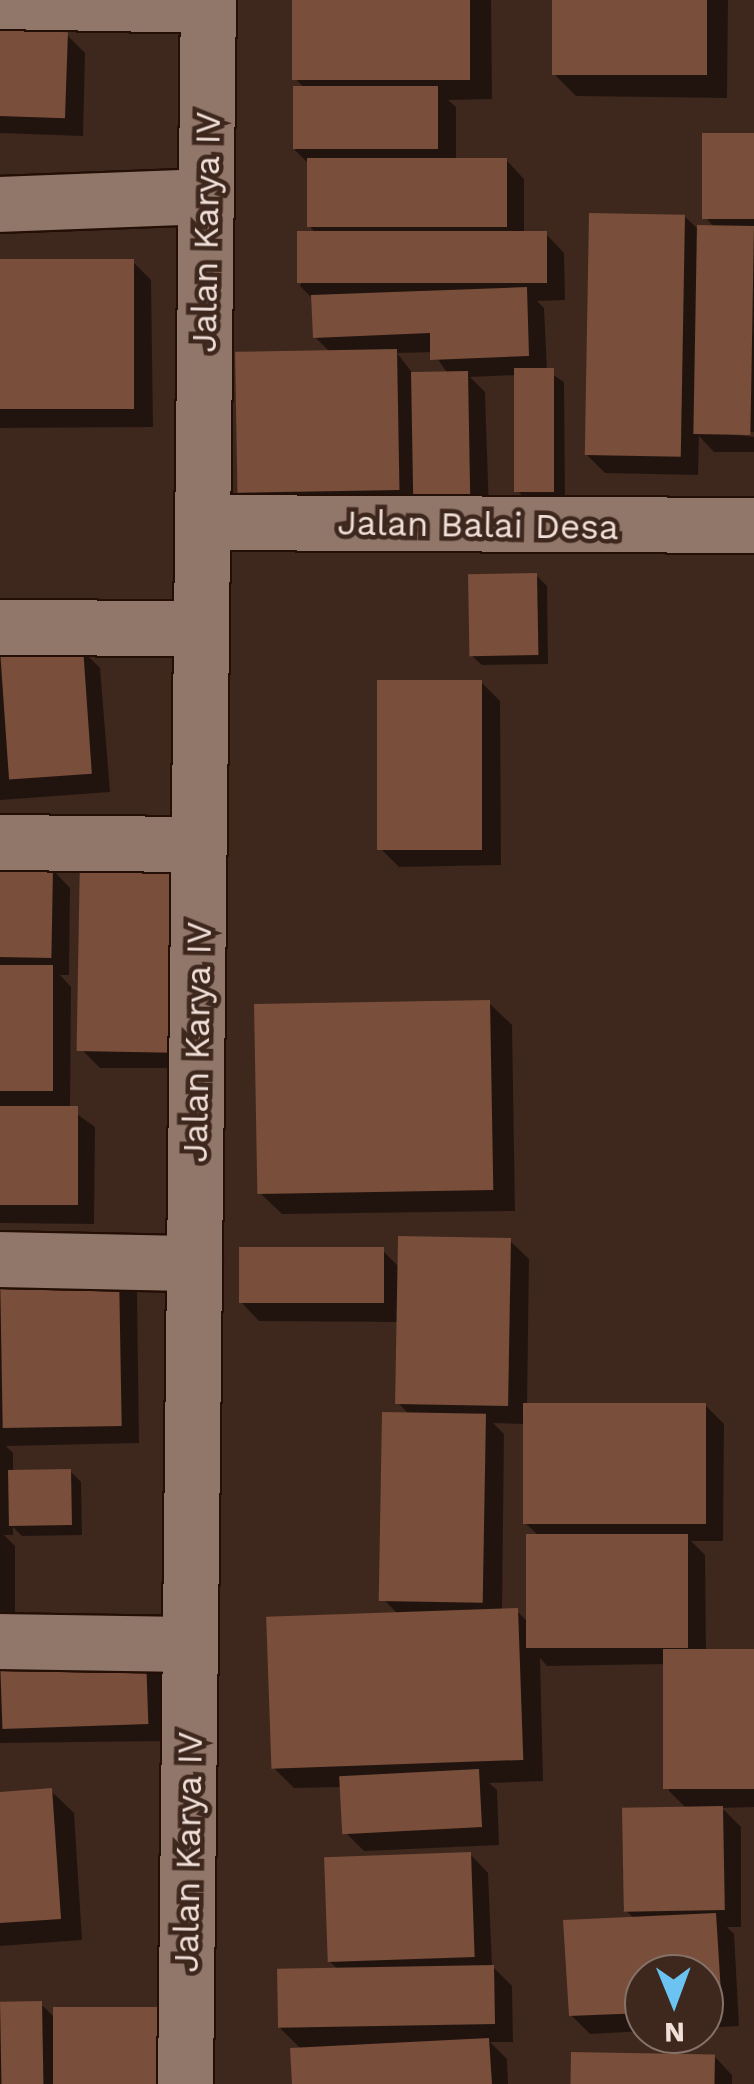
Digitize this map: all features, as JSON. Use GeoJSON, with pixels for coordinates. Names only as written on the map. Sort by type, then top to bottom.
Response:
{"type":"FeatureCollection","features":[{"type":"Feature","properties":{"kind":"street"},"geometry":{"type":"LineString","coordinates":[[0,1],[208,3]]}},
{"type":"Feature","properties":{"kind":"street","name":"Jalan Karya IV"},"geometry":{"type":"LineString","coordinates":[[185,2084],[208,3]]}},
{"type":"Feature","properties":{"kind":"street"},"geometry":{"type":"LineString","coordinates":[[0,204],[206,196]]}},
{"type":"Feature","properties":{"kind":"street","name":"Jalan Balai Desa"},"geometry":{"type":"LineString","coordinates":[[203,522],[754,525]]}},
{"type":"Feature","properties":{"kind":"street"},"geometry":{"type":"LineString","coordinates":[[0,627],[201,628]]}},
{"type":"Feature","properties":{"kind":"street"},"geometry":{"type":"LineString","coordinates":[[0,842],[199,844]]}},
{"type":"Feature","properties":{"kind":"street"},"geometry":{"type":"LineString","coordinates":[[0,1259],[194,1263]]}},
{"type":"Feature","properties":{"kind":"street"},"geometry":{"type":"LineString","coordinates":[[0,1641],[190,1644]]}},
{"type":"Feature","properties":{"kind":"building"},"geometry":{"type":"Polygon","coordinates":[[[292,0],[470,0],[470,80],[292,80],[292,0]]]}},
{"type":"Feature","properties":{"kind":"building"},"geometry":{"type":"Polygon","coordinates":[[[552,0],[707,0],[707,75],[552,75],[552,0]]]}},
{"type":"Feature","properties":{"kind":"building"},"geometry":{"type":"Polygon","coordinates":[[[0,30],[68,32],[65,118],[0,116],[0,30]]]}},
{"type":"Feature","properties":{"kind":"building"},"geometry":{"type":"Polygon","coordinates":[[[293,86],[438,86],[438,149],[293,149],[293,86]]]}},
{"type":"Feature","properties":{"kind":"building"},"geometry":{"type":"Polygon","coordinates":[[[702,133],[754,133],[754,219],[702,219],[702,133]]]}},
{"type":"Feature","properties":{"kind":"building"},"geometry":{"type":"Polygon","coordinates":[[[307,158],[507,158],[507,227],[307,227],[307,158]]]}},
{"type":"Feature","properties":{"kind":"building"},"geometry":{"type":"Polygon","coordinates":[[[589,213],[685,215],[681,457],[585,455],[589,213]]]}},
{"type":"Feature","properties":{"kind":"building"},"geometry":{"type":"Polygon","coordinates":[[[697,225],[754,226],[750,435],[693,434],[697,225]]]}},
{"type":"Feature","properties":{"kind":"building"},"geometry":{"type":"Polygon","coordinates":[[[297,231],[547,231],[547,283],[297,283],[297,231]]]}},
{"type":"Feature","properties":{"kind":"building"},"geometry":{"type":"Polygon","coordinates":[[[0,259],[134,259],[134,409],[0,409],[0,259]]]}},
{"type":"Feature","properties":{"kind":"building"},"geometry":{"type":"Polygon","coordinates":[[[527,287],[529,356],[430,360],[430,333],[313,338],[311,295],[527,287]]]}},
{"type":"Feature","properties":{"kind":"building"},"geometry":{"type":"Polygon","coordinates":[[[397,349],[399,490],[237,493],[235,352],[397,349]]]}},
{"type":"Feature","properties":{"kind":"building"},"geometry":{"type":"Polygon","coordinates":[[[514,368],[554,368],[554,492],[514,492],[514,368]]]}},
{"type":"Feature","properties":{"kind":"building"},"geometry":{"type":"Polygon","coordinates":[[[468,371],[470,494],[413,495],[411,372],[468,371]]]}},
{"type":"Feature","properties":{"kind":"building"},"geometry":{"type":"Polygon","coordinates":[[[537,573],[538,655],[469,656],[468,574],[537,573]]]}},
{"type":"Feature","properties":{"kind":"building"},"geometry":{"type":"Polygon","coordinates":[[[83,647],[92,774],[9,779],[0,653],[83,647]]]}},
{"type":"Feature","properties":{"kind":"building"},"geometry":{"type":"Polygon","coordinates":[[[377,680],[482,680],[482,850],[377,850],[377,680]]]}},
{"type":"Feature","properties":{"kind":"building"},"geometry":{"type":"Polygon","coordinates":[[[80,855],[176,857],[173,1053],[77,1051],[80,855]]]}},
{"type":"Feature","properties":{"kind":"building"},"geometry":{"type":"Polygon","coordinates":[[[0,866],[53,867],[51,958],[0,957],[0,866]]]}},
{"type":"Feature","properties":{"kind":"building"},"geometry":{"type":"Polygon","coordinates":[[[0,965],[53,965],[53,1091],[0,1091],[0,965]]]}},
{"type":"Feature","properties":{"kind":"building"},"geometry":{"type":"Polygon","coordinates":[[[490,1000],[493,1190],[257,1194],[254,1004],[490,1000]]]}},
{"type":"Feature","properties":{"kind":"building"},"geometry":{"type":"Polygon","coordinates":[[[0,1106],[78,1106],[78,1205],[0,1205],[0,1106]]]}},
{"type":"Feature","properties":{"kind":"building"},"geometry":{"type":"Polygon","coordinates":[[[398,1236],[511,1238],[508,1406],[395,1404],[398,1236]]]}},
{"type":"Feature","properties":{"kind":"building"},"geometry":{"type":"Polygon","coordinates":[[[239,1247],[384,1247],[384,1303],[239,1303],[239,1247]]]}},
{"type":"Feature","properties":{"kind":"building"},"geometry":{"type":"Polygon","coordinates":[[[119,1271],[122,1426],[3,1428],[0,1273],[119,1271]]]}},
{"type":"Feature","properties":{"kind":"building"},"geometry":{"type":"Polygon","coordinates":[[[523,1403],[706,1403],[706,1524],[523,1524],[523,1403]]]}},
{"type":"Feature","properties":{"kind":"building"},"geometry":{"type":"Polygon","coordinates":[[[382,1412],[486,1414],[483,1603],[379,1601],[382,1412]]]}},
{"type":"Feature","properties":{"kind":"building"},"geometry":{"type":"Polygon","coordinates":[[[71,1469],[72,1525],[9,1526],[8,1470],[71,1469]]]}},
{"type":"Feature","properties":{"kind":"building"},"geometry":{"type":"Polygon","coordinates":[[[526,1534],[688,1534],[688,1648],[526,1648],[526,1534]]]}},
{"type":"Feature","properties":{"kind":"building"},"geometry":{"type":"Polygon","coordinates":[[[518,1608],[523,1760],[271,1769],[266,1617],[518,1608]]]}},
{"type":"Feature","properties":{"kind":"building"},"geometry":{"type":"Polygon","coordinates":[[[663,1649],[754,1649],[754,1789],[663,1789],[663,1649]]]}},
{"type":"Feature","properties":{"kind":"building"},"geometry":{"type":"Polygon","coordinates":[[[146,1656],[148,1724],[2,1729],[0,1661],[146,1656]]]}},
{"type":"Feature","properties":{"kind":"building"},"geometry":{"type":"Polygon","coordinates":[[[479,1769],[482,1827],[342,1834],[339,1776],[479,1769]]]}},
{"type":"Feature","properties":{"kind":"building"},"geometry":{"type":"Polygon","coordinates":[[[52,1788],[61,1919],[0,1923],[0,1792],[52,1788]]]}},
{"type":"Feature","properties":{"kind":"building"},"geometry":{"type":"Polygon","coordinates":[[[723,1806],[725,1910],[624,1912],[622,1808],[723,1806]]]}},
{"type":"Feature","properties":{"kind":"building"},"geometry":{"type":"Polygon","coordinates":[[[471,1852],[475,1957],[328,1962],[324,1857],[471,1852]]]}},
{"type":"Feature","properties":{"kind":"building"},"geometry":{"type":"Polygon","coordinates":[[[716,1913],[719,1954],[624,1954],[624,2014],[569,2016],[563,1920],[716,1913]]]}},
{"type":"Feature","properties":{"kind":"building"},"geometry":{"type":"Polygon","coordinates":[[[494,1965],[495,2024],[278,2028],[277,1969],[494,1965]]]}},
{"type":"Feature","properties":{"kind":"building"},"geometry":{"type":"Polygon","coordinates":[[[42,2001],[43,2084],[1,2084],[0,2002],[42,2001]]]}},
{"type":"Feature","properties":{"kind":"building"},"geometry":{"type":"Polygon","coordinates":[[[53,2007],[164,2007],[164,2084],[53,2084],[53,2007]]]}},
{"type":"Feature","properties":{"kind":"building"},"geometry":{"type":"Polygon","coordinates":[[[489,2038],[492,2084],[292,2084],[290,2048],[489,2038]]]}},
{"type":"Feature","properties":{"kind":"building"},"geometry":{"type":"Polygon","coordinates":[[[571,2052],[715,2055],[714,2084],[570,2084],[571,2052]]]}}]}
